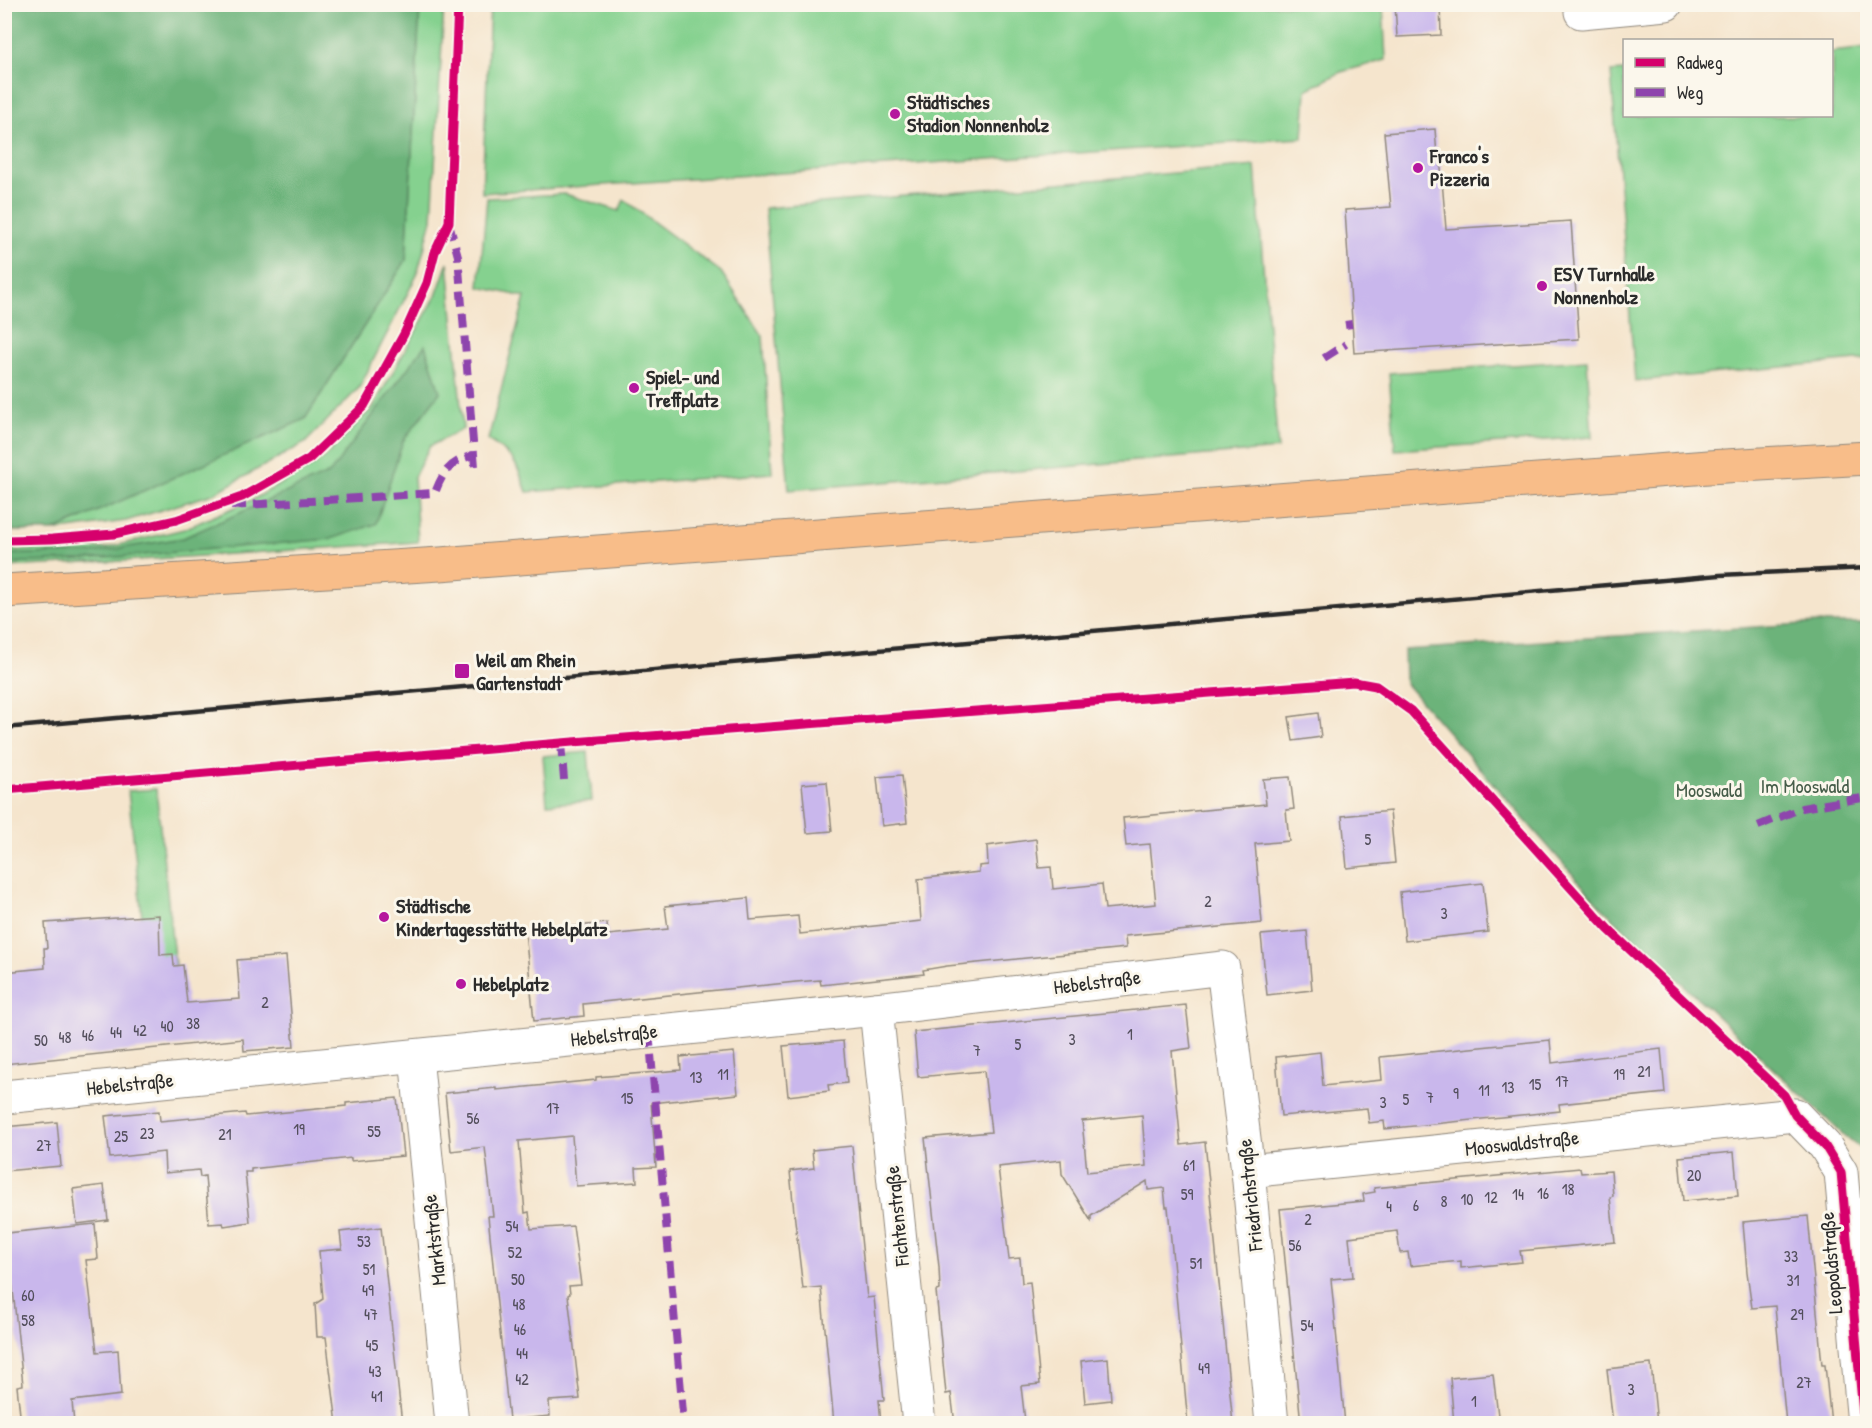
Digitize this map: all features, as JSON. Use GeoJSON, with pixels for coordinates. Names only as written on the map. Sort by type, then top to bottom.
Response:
{"type":"FeatureCollection","features":[{"type":"Feature","properties":{"kind":"main road"},"geometry":{"type":"LineString","coordinates":[[4,591],[452,563],[1708,467],[1868,458]]}},
{"type":"Feature","properties":{"kind":"street"},"geometry":{"type":"LineString","coordinates":[[1581,4],[1581,12],[1666,4]]}},
{"type":"Feature","properties":{"kind":"street","name":"Hebelstraße"},"geometry":{"type":"LineString","coordinates":[[4,1097],[876,1009],[1223,968]]}},
{"type":"Feature","properties":{"kind":"street","name":"Friedrichstraße"},"geometry":{"type":"LineString","coordinates":[[1223,968],[1248,1172],[1272,1424]]}},
{"type":"Feature","properties":{"kind":"street","name":"Fichtenstraße"},"geometry":{"type":"LineString","coordinates":[[876,1009],[919,1424]]}},
{"type":"Feature","properties":{"kind":"street","name":"Marktstraße"},"geometry":{"type":"LineString","coordinates":[[416,1056],[452,1424]]}},
{"type":"Feature","properties":{"kind":"street","name":"Mooswaldstraße"},"geometry":{"type":"LineString","coordinates":[[1248,1172],[1795,1114]]}},
{"type":"Feature","properties":{"kind":"street","name":"Leopoldstraße"},"geometry":{"type":"LineString","coordinates":[[1795,1114],[1825,1146],[1841,1172],[1864,1424]]}},
{"type":"Feature","properties":{"kind":"green space"},"geometry":{"type":"Polygon","coordinates":[[[4,5],[420,5],[406,260],[305,419],[53,531],[5,531],[4,5]]]}},
{"type":"Feature","properties":{"kind":"green space"},"geometry":{"type":"Polygon","coordinates":[[[420,5],[444,5],[432,220],[417,275],[359,388],[305,443],[213,494],[126,521],[53,531],[305,419],[406,260],[420,5]]]}},
{"type":"Feature","properties":{"kind":"green space","name":"Städtisches Stadion Nonnenholz"},"geometry":{"type":"Polygon","coordinates":[[[490,5],[1383,5],[1386,60],[1341,72],[1306,90],[1303,138],[482,193],[490,5]]]}},
{"type":"Feature","properties":{"kind":"green space"},"geometry":{"type":"Polygon","coordinates":[[[1867,48],[1867,359],[1635,381],[1611,72],[1623,71],[1623,117],[1833,117],[1833,52],[1867,48]]]}},
{"type":"Feature","properties":{"kind":"green space"},"geometry":{"type":"Polygon","coordinates":[[[1255,166],[1278,449],[789,490],[765,208],[1255,166]]]}},
{"type":"Feature","properties":{"kind":"green space","name":"Spiel- und Treffplatz"},"geometry":{"type":"Polygon","coordinates":[[[565,194],[619,211],[624,200],[721,272],[763,336],[772,473],[527,492],[510,456],[488,440],[525,297],[479,287],[487,198],[565,194]]]}},
{"type":"Feature","properties":{"kind":"green space"},"geometry":{"type":"Polygon","coordinates":[[[448,262],[463,429],[430,446],[414,477],[418,542],[5,567],[4,550],[106,548],[184,529],[254,499],[322,460],[373,407],[436,296],[448,262]]]}},
{"type":"Feature","properties":{"kind":"green space"},"geometry":{"type":"Polygon","coordinates":[[[425,345],[440,392],[403,441],[376,524],[331,539],[83,560],[5,563],[5,554],[90,553],[183,538],[330,473],[425,345]]]}},
{"type":"Feature","properties":{"kind":"green space"},"geometry":{"type":"Polygon","coordinates":[[[1587,360],[1592,437],[1395,450],[1389,373],[1587,360]]]}},
{"type":"Feature","properties":{"kind":"green space","name":"Mooswald"},"geometry":{"type":"Polygon","coordinates":[[[1818,623],[1867,623],[1867,1154],[1848,1139],[1602,908],[1405,683],[1404,650],[1818,623]]]}},
{"type":"Feature","properties":{"kind":"green space"},"geometry":{"type":"Polygon","coordinates":[[[588,752],[592,801],[547,804],[543,756],[588,752]]]}},
{"type":"Feature","properties":{"kind":"green space"},"geometry":{"type":"Polygon","coordinates":[[[156,789],[179,1004],[152,1007],[128,791],[156,789]]]}},
{"type":"Feature","properties":{"kind":"building"},"geometry":{"type":"Polygon","coordinates":[[[1395,4],[1440,4],[1441,35],[1397,37],[1395,4]]]}},
{"type":"Feature","properties":{"kind":"building"},"geometry":{"type":"Polygon","coordinates":[[[1435,129],[1437,156],[1440,156],[1446,229],[1571,221],[1579,339],[1354,353],[1345,210],[1391,207],[1384,133],[1435,129]]]}},
{"type":"Feature","properties":{"kind":"building"},"geometry":{"type":"Polygon","coordinates":[[[1318,713],[1321,737],[1293,741],[1289,717],[1318,713]]]}},
{"type":"Feature","properties":{"kind":"building"},"geometry":{"type":"Polygon","coordinates":[[[902,775],[907,823],[882,826],[877,777],[902,775]]]}},
{"type":"Feature","properties":{"kind":"building"},"geometry":{"type":"Polygon","coordinates":[[[1290,777],[1294,809],[1286,810],[1289,841],[1255,844],[1262,923],[1125,936],[1126,948],[947,966],[923,970],[924,974],[821,985],[820,980],[796,982],[583,1004],[584,1016],[534,1021],[525,931],[607,923],[608,935],[668,929],[665,906],[748,898],[750,920],[798,916],[800,934],[921,921],[918,879],[979,872],[979,866],[988,865],[987,846],[1036,839],[1039,868],[1051,867],[1053,889],[1102,884],[1105,909],[1156,904],[1150,844],[1126,846],[1123,818],[1266,804],[1263,779],[1290,777]]]}},
{"type":"Feature","properties":{"kind":"building"},"geometry":{"type":"Polygon","coordinates":[[[827,782],[832,831],[807,833],[802,784],[827,782]]]}},
{"type":"Feature","properties":{"kind":"building"},"geometry":{"type":"Polygon","coordinates":[[[1390,811],[1395,863],[1347,868],[1342,816],[1390,811]]]}},
{"type":"Feature","properties":{"kind":"building"},"geometry":{"type":"Polygon","coordinates":[[[1483,883],[1488,932],[1405,941],[1400,892],[1483,883]]]}},
{"type":"Feature","properties":{"kind":"building"},"geometry":{"type":"Polygon","coordinates":[[[159,915],[160,955],[173,954],[174,966],[183,965],[187,1003],[240,999],[237,960],[286,956],[294,1047],[244,1051],[243,1039],[4,1064],[4,972],[45,968],[44,948],[47,948],[45,923],[159,915]]]}},
{"type":"Feature","properties":{"kind":"building"},"geometry":{"type":"Polygon","coordinates":[[[1307,931],[1312,990],[1267,995],[1261,935],[1307,931]]]}},
{"type":"Feature","properties":{"kind":"building"},"geometry":{"type":"Polygon","coordinates":[[[1186,1005],[1191,1048],[1172,1051],[1181,1145],[1205,1142],[1233,1424],[1188,1424],[1168,1207],[1166,1207],[1164,1188],[1148,1190],[1147,1181],[1091,1216],[1091,1221],[1062,1174],[1061,1160],[998,1167],[1009,1259],[1020,1258],[1022,1283],[1030,1282],[1040,1384],[1021,1386],[1025,1421],[1004,1424],[955,1424],[951,1393],[946,1394],[936,1291],[940,1290],[939,1267],[925,1138],[991,1132],[984,1071],[918,1077],[914,1032],[1186,1005]],[[1142,1115],[1082,1121],[1087,1172],[1146,1166],[1142,1115]]]}},
{"type":"Feature","properties":{"kind":"building"},"geometry":{"type":"Polygon","coordinates":[[[1550,1040],[1552,1063],[1661,1049],[1665,1093],[1559,1104],[1560,1111],[1385,1129],[1384,1121],[1369,1123],[1367,1108],[1281,1116],[1276,1057],[1320,1052],[1323,1086],[1382,1080],[1380,1057],[1550,1040]]]}},
{"type":"Feature","properties":{"kind":"building"},"geometry":{"type":"Polygon","coordinates":[[[843,1041],[847,1083],[828,1085],[829,1091],[788,1096],[783,1046],[843,1041]]]}},
{"type":"Feature","properties":{"kind":"building"},"geometry":{"type":"Polygon","coordinates":[[[734,1052],[738,1094],[651,1103],[656,1167],[636,1168],[637,1182],[576,1186],[572,1136],[519,1141],[525,1213],[529,1212],[531,1229],[573,1226],[581,1285],[569,1286],[570,1294],[568,1295],[580,1399],[549,1401],[550,1416],[509,1420],[488,1216],[493,1216],[485,1147],[451,1151],[445,1093],[496,1088],[496,1090],[596,1080],[596,1077],[681,1070],[680,1057],[734,1052]]]}},
{"type":"Feature","properties":{"kind":"building"},"geometry":{"type":"Polygon","coordinates":[[[397,1098],[403,1156],[351,1161],[351,1158],[251,1169],[251,1172],[245,1172],[250,1222],[224,1226],[223,1223],[209,1224],[205,1176],[200,1177],[199,1170],[165,1173],[164,1152],[110,1158],[105,1116],[159,1111],[160,1121],[245,1113],[246,1116],[346,1106],[346,1103],[397,1098]]]}},
{"type":"Feature","properties":{"kind":"building"},"geometry":{"type":"Polygon","coordinates":[[[57,1122],[61,1166],[4,1171],[4,1127],[57,1122]]]}},
{"type":"Feature","properties":{"kind":"building"},"geometry":{"type":"Polygon","coordinates":[[[852,1146],[867,1298],[874,1297],[884,1400],[879,1400],[881,1424],[834,1424],[821,1287],[803,1289],[794,1212],[790,1171],[814,1168],[812,1150],[852,1146]]]}},
{"type":"Feature","properties":{"kind":"building"},"geometry":{"type":"Polygon","coordinates":[[[1734,1152],[1738,1196],[1683,1201],[1679,1157],[1734,1152]]]}},
{"type":"Feature","properties":{"kind":"building"},"geometry":{"type":"Polygon","coordinates":[[[1580,1168],[1581,1173],[1611,1171],[1613,1196],[1610,1197],[1615,1242],[1520,1251],[1522,1262],[1461,1268],[1461,1261],[1410,1266],[1408,1252],[1400,1253],[1397,1231],[1349,1237],[1353,1277],[1331,1279],[1345,1424],[1301,1424],[1280,1209],[1364,1201],[1363,1194],[1375,1192],[1374,1188],[1580,1168]]]}},
{"type":"Feature","properties":{"kind":"building"},"geometry":{"type":"Polygon","coordinates":[[[104,1185],[108,1220],[77,1224],[73,1189],[104,1185]]]}},
{"type":"Feature","properties":{"kind":"building"},"geometry":{"type":"Polygon","coordinates":[[[1808,1216],[1822,1365],[1825,1365],[1831,1424],[1786,1424],[1775,1306],[1752,1308],[1747,1272],[1743,1222],[1808,1216]]]}},
{"type":"Feature","properties":{"kind":"building"},"geometry":{"type":"Polygon","coordinates":[[[95,1224],[98,1259],[86,1260],[97,1352],[118,1350],[121,1395],[72,1401],[74,1424],[21,1424],[17,1386],[23,1385],[7,1233],[95,1224]]]}},
{"type":"Feature","properties":{"kind":"building"},"geometry":{"type":"Polygon","coordinates":[[[381,1227],[402,1424],[337,1424],[326,1337],[317,1337],[315,1304],[323,1299],[319,1251],[342,1249],[340,1232],[381,1227]]]}},
{"type":"Feature","properties":{"kind":"building"},"geometry":{"type":"Polygon","coordinates":[[[1108,1358],[1111,1400],[1085,1403],[1081,1361],[1108,1358]]]}},
{"type":"Feature","properties":{"kind":"building"},"geometry":{"type":"Polygon","coordinates":[[[1651,1364],[1657,1424],[1613,1424],[1607,1369],[1651,1364]]]}},
{"type":"Feature","properties":{"kind":"building"},"geometry":{"type":"Polygon","coordinates":[[[1493,1374],[1499,1424],[1454,1424],[1450,1378],[1493,1374]]]}},
{"type":"Feature","properties":{"kind":"railway"},"geometry":{"type":"LineString","coordinates":[[4,728],[1720,575],[1868,568]]}},
{"type":"Feature","properties":{"kind":"marked path"},"geometry":{"type":"LineString","coordinates":[[449,223],[458,256],[475,467]]}},
{"type":"Feature","properties":{"kind":"marked path"},"geometry":{"type":"LineString","coordinates":[[1345,325],[1352,324]]}},
{"type":"Feature","properties":{"kind":"marked path"},"geometry":{"type":"LineString","coordinates":[[1324,358],[1346,344]]}},
{"type":"Feature","properties":{"kind":"marked path"},"geometry":{"type":"LineString","coordinates":[[231,506],[435,493],[449,468],[459,460],[474,455]]}},
{"type":"Feature","properties":{"kind":"marked path"},"geometry":{"type":"LineString","coordinates":[[561,743],[564,780]]}},
{"type":"Feature","properties":{"kind":"marked path"},"geometry":{"type":"LineString","coordinates":[[1758,826],[1802,808],[1868,797]]}},
{"type":"Feature","properties":{"kind":"marked path"},"geometry":{"type":"LineString","coordinates":[[649,1032],[684,1424]]}},
{"type":"Feature","properties":{"kind":"cycle path"},"geometry":{"type":"LineString","coordinates":[[4,540],[114,534],[176,520],[242,497],[309,459],[364,406],[404,334],[427,283],[435,252],[449,222],[458,4]]}},
{"type":"Feature","properties":{"kind":"cycle path"},"geometry":{"type":"LineString","coordinates":[[4,790],[573,742],[1354,682],[1376,686],[1411,711],[1608,929],[1784,1095],[1795,1115],[1825,1146],[1841,1172],[1864,1424]]}},
{"type":"Feature","properties":{"kind":"place","name":"Städtisches Stadion Nonnenholz"},"geometry":{"type":"Point","coordinates":[895,114]}},
{"type":"Feature","properties":{"kind":"place","name":"Franco's Pizzeria"},"geometry":{"type":"Point","coordinates":[1418,168]}},
{"type":"Feature","properties":{"kind":"place","name":"ESV Turnhalle Nonnenholz"},"geometry":{"type":"Point","coordinates":[1542,286]}},
{"type":"Feature","properties":{"kind":"place","name":"Spiel- und Treffplatz"},"geometry":{"type":"Point","coordinates":[634,388]}},
{"type":"Feature","properties":{"kind":"place","name":"Weil am Rhein Gartenstadt"},"geometry":{"type":"Point","coordinates":[462,671]}},
{"type":"Feature","properties":{"kind":"place","name":"Städtische Kindertagesstätte Hebelplatz"},"geometry":{"type":"Point","coordinates":[384,917]}},
{"type":"Feature","properties":{"kind":"place","name":"Hebelplatz"},"geometry":{"type":"Point","coordinates":[461,984]}},
{"type":"Feature","properties":{"kind":"park label","name":"Im Mooswald"},"geometry":{"type":"Point","coordinates":[1805,786]}}]}
